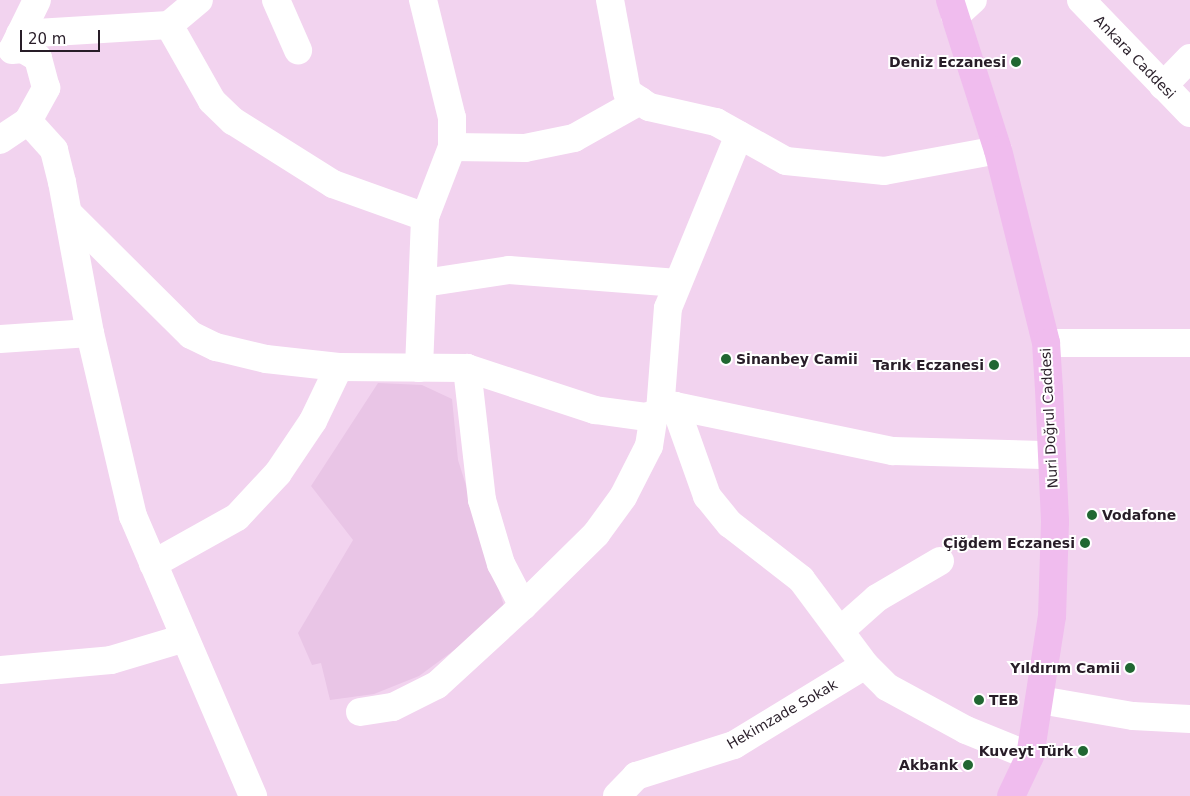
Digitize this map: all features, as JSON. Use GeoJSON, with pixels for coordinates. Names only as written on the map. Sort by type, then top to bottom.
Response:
{"type":"FeatureCollection","features":[{"type":"Feature","properties":{"kind":"main road","name":"Nuri Doğrul Caddesi"},"geometry":{"type":"LineString","coordinates":[[958,4],[998,150],[1046,343],[1050,455],[1055,522],[1052,616],[1044,700],[1030,756],[1011,796]]}},
{"type":"Feature","properties":{"kind":"street"},"geometry":{"type":"LineString","coordinates":[[11,49],[37,0]]}},
{"type":"Feature","properties":{"kind":"street"},"geometry":{"type":"LineString","coordinates":[[11,49],[169,25],[198,0]]}},
{"type":"Feature","properties":{"kind":"street"},"geometry":{"type":"LineString","coordinates":[[276,0],[298,50]]}},
{"type":"Feature","properties":{"kind":"street"},"geometry":{"type":"LineString","coordinates":[[419,368],[424,283],[425,217],[452,147],[452,118],[423,0]]}},
{"type":"Feature","properties":{"kind":"street"},"geometry":{"type":"LineString","coordinates":[[610,0],[627,92],[649,107],[716,122],[786,161],[836,169],[884,171],[998,150]]}},
{"type":"Feature","properties":{"kind":"street","name":"Ankara Caddesi"},"geometry":{"type":"LineString","coordinates":[[1081,0],[1190,114]]}},
{"type":"Feature","properties":{"kind":"street"},"geometry":{"type":"LineString","coordinates":[[169,25],[212,101],[233,121],[333,184],[425,217]]}},
{"type":"Feature","properties":{"kind":"street"},"geometry":{"type":"LineString","coordinates":[[11,49],[23,49],[38,58],[44,71],[46,88],[10,130],[54,150],[68,213],[90,333],[133,516],[253,796]]}},
{"type":"Feature","properties":{"kind":"street"},"geometry":{"type":"LineString","coordinates":[[1163,86],[1190,58]]}},
{"type":"Feature","properties":{"kind":"street"},"geometry":{"type":"LineString","coordinates":[[452,147],[525,148],[574,138],[640,101]]}},
{"type":"Feature","properties":{"kind":"street"},"geometry":{"type":"LineString","coordinates":[[360,712],[392,707],[437,685],[523,606],[596,534],[623,497],[649,446],[663,411],[668,308],[739,135]]}},
{"type":"Feature","properties":{"kind":"street"},"geometry":{"type":"LineString","coordinates":[[68,213],[191,335],[216,347],[266,359],[339,367],[468,368],[595,410],[663,411],[893,451],[1050,455]]}},
{"type":"Feature","properties":{"kind":"street"},"geometry":{"type":"LineString","coordinates":[[424,283],[509,270],[678,283]]}},
{"type":"Feature","properties":{"kind":"street"},"geometry":{"type":"LineString","coordinates":[[0,339],[90,333]]}},
{"type":"Feature","properties":{"kind":"street"},"geometry":{"type":"LineString","coordinates":[[1046,343],[1190,344]]}},
{"type":"Feature","properties":{"kind":"street"},"geometry":{"type":"LineString","coordinates":[[153,564],[237,518],[278,473],[303,436],[339,367]]}},
{"type":"Feature","properties":{"kind":"street"},"geometry":{"type":"LineString","coordinates":[[468,368],[482,500],[501,564],[523,606]]}},
{"type":"Feature","properties":{"kind":"street"},"geometry":{"type":"LineString","coordinates":[[663,411],[707,496],[730,524],[801,579],[841,630],[865,665],[887,687],[957,725],[1030,756]]}},
{"type":"Feature","properties":{"kind":"street"},"geometry":{"type":"LineString","coordinates":[[841,630],[877,598],[940,561]]}},
{"type":"Feature","properties":{"kind":"street"},"geometry":{"type":"LineString","coordinates":[[0,670],[111,660],[185,638]]}},
{"type":"Feature","properties":{"kind":"street","name":"Hekimzade Sokak"},"geometry":{"type":"LineString","coordinates":[[617,796],[636,776],[734,745],[865,665]]}},
{"type":"Feature","properties":{"kind":"street"},"geometry":{"type":"LineString","coordinates":[[1044,700],[1134,716],[1190,719]]}},
{"type":"Feature","properties":{"kind":"shaded area"},"geometry":{"type":"Polygon","coordinates":[[[378,383],[422,385],[452,399],[458,460],[506,612],[419,676],[374,694],[330,700],[321,663],[312,665],[298,633],[353,540],[311,486],[378,383]]]}},
{"type":"Feature","properties":{"kind":"place","name":"Deniz Eczanesi"},"geometry":{"type":"Point","coordinates":[1016,62]}},
{"type":"Feature","properties":{"kind":"place","name":"Sinanbey Camii"},"geometry":{"type":"Point","coordinates":[726,359]}},
{"type":"Feature","properties":{"kind":"place","name":"Tarık Eczanesi"},"geometry":{"type":"Point","coordinates":[994,365]}},
{"type":"Feature","properties":{"kind":"place","name":"Vodafone"},"geometry":{"type":"Point","coordinates":[1092,515]}},
{"type":"Feature","properties":{"kind":"place","name":"Çiğdem Eczanesi"},"geometry":{"type":"Point","coordinates":[1085,543]}},
{"type":"Feature","properties":{"kind":"place","name":"Yıldırım Camii"},"geometry":{"type":"Point","coordinates":[1130,668]}},
{"type":"Feature","properties":{"kind":"place","name":"TEB"},"geometry":{"type":"Point","coordinates":[979,700]}},
{"type":"Feature","properties":{"kind":"place","name":"Kuveyt Türk"},"geometry":{"type":"Point","coordinates":[1083,751]}},
{"type":"Feature","properties":{"kind":"place","name":"Akbank"},"geometry":{"type":"Point","coordinates":[968,765]}}]}
